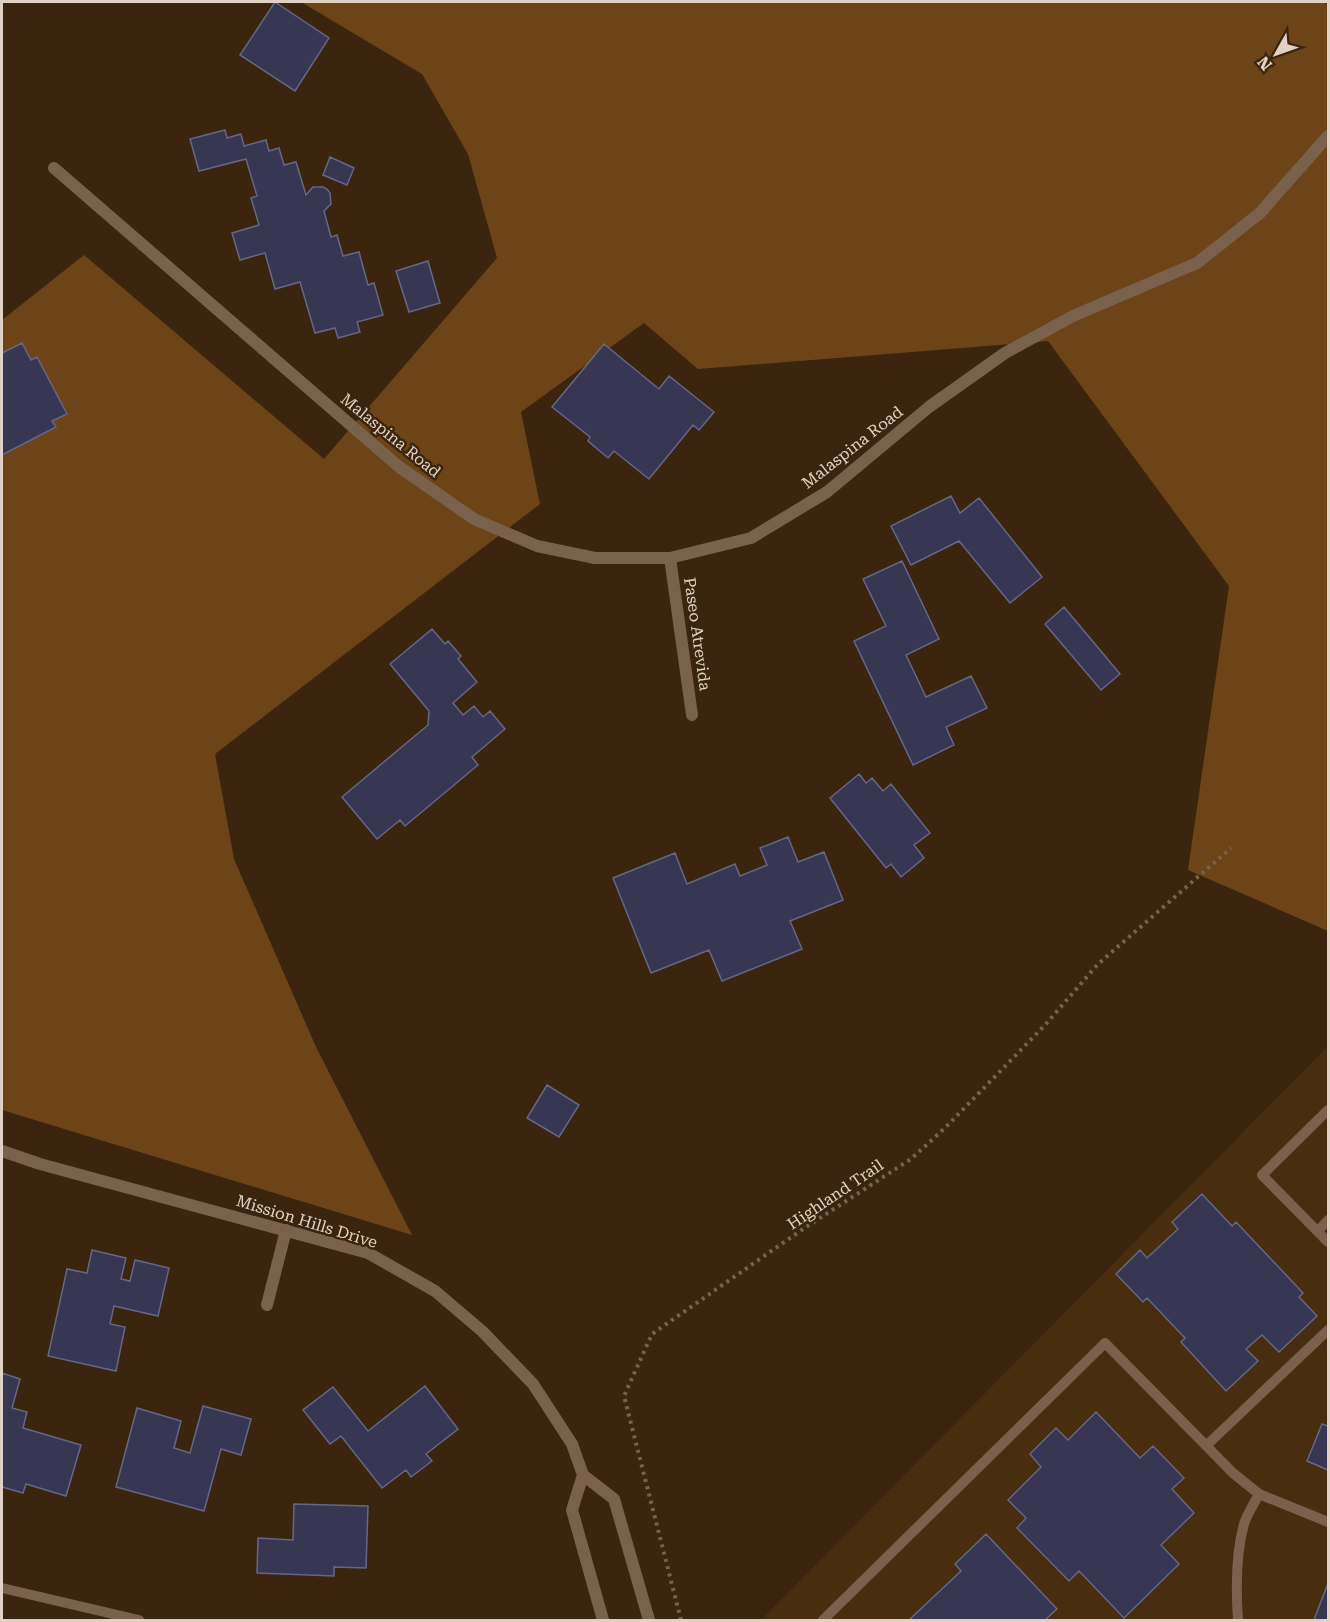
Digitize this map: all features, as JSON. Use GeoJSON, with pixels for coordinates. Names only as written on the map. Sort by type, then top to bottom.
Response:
{"type":"FeatureCollection","features":[{"type":"Feature","properties":{"kind":"street","name":"Malaspina Road"},"geometry":{"type":"LineString","coordinates":[[54,168],[398,466],[474,519],[537,546],[595,558],[670,558],[751,538],[827,492],[929,407],[1005,353],[1072,316],[1197,262],[1260,213],[1329,136]]}},
{"type":"Feature","properties":{"kind":"street","name":"Paseo Atrevida"},"geometry":{"type":"LineString","coordinates":[[670,558],[692,714]]}},
{"type":"Feature","properties":{"kind":"street","name":"Mission Hills Drive"},"geometry":{"type":"LineString","coordinates":[[2,1151],[40,1164],[368,1253],[435,1291],[482,1331],[533,1384],[572,1444],[583,1475]]}},
{"type":"Feature","properties":{"kind":"street"},"geometry":{"type":"LineString","coordinates":[[267,1305],[286,1230]]}},
{"type":"Feature","properties":{"kind":"street"},"geometry":{"type":"LineString","coordinates":[[603,1620],[572,1510],[583,1475],[614,1499],[649,1620]]}},
{"type":"Feature","properties":{"kind":"lane"},"geometry":{"type":"LineString","coordinates":[[1329,1110],[1262,1175],[1329,1242]]}},
{"type":"Feature","properties":{"kind":"lane"},"geometry":{"type":"LineString","coordinates":[[1318,1231],[1329,1220]]}},
{"type":"Feature","properties":{"kind":"lane"},"geometry":{"type":"LineString","coordinates":[[1208,1445],[1329,1330]]}},
{"type":"Feature","properties":{"kind":"lane"},"geometry":{"type":"LineString","coordinates":[[823,1620],[1105,1343],[1208,1445],[1233,1473],[1259,1494],[1329,1522]]}},
{"type":"Feature","properties":{"kind":"lane"},"geometry":{"type":"LineString","coordinates":[[1238,1620],[1238,1566],[1244,1524],[1259,1494]]}},
{"type":"Feature","properties":{"kind":"lane"},"geometry":{"type":"LineString","coordinates":[[2,1588],[139,1620]]}},
{"type":"Feature","properties":{"kind":"path","name":"Highland Trail"},"geometry":{"type":"LineString","coordinates":[[681,1620],[624,1396],[652,1334],[803,1229],[910,1159],[945,1128],[1045,1025],[1098,964],[1231,848]]}},
{"type":"Feature","properties":{"kind":"shaded area"},"geometry":{"type":"Polygon","coordinates":[[[301,2],[1325,2],[1328,6],[1328,931],[1188,870],[1229,586],[1048,341],[698,369],[644,323],[521,412],[540,504],[215,754],[234,859],[316,1047],[412,1235],[2,1110],[2,320],[84,255],[324,459],[497,258],[468,154],[422,74],[301,2]]]}},
{"type":"Feature","properties":{"kind":"shaded area"},"geometry":{"type":"Polygon","coordinates":[[[1325,1049],[1328,1049],[1328,1620],[761,1620],[1325,1049]]]}},
{"type":"Feature","properties":{"kind":"building"},"geometry":{"type":"Polygon","coordinates":[[[275,2],[329,38],[295,91],[240,55],[275,2]]]}},
{"type":"Feature","properties":{"kind":"building"},"geometry":{"type":"Polygon","coordinates":[[[225,130],[227,138],[241,134],[244,146],[266,140],[269,151],[279,148],[284,165],[296,162],[306,195],[313,187],[327,189],[330,193],[331,204],[324,211],[331,237],[337,235],[343,256],[359,252],[368,285],[374,283],[383,315],[357,322],[360,332],[338,338],[335,328],[315,333],[300,282],[275,289],[265,253],[240,260],[232,233],[259,225],[251,198],[257,196],[246,159],[199,171],[190,139],[225,130]]]}},
{"type":"Feature","properties":{"kind":"building"},"geometry":{"type":"Polygon","coordinates":[[[330,157],[354,168],[347,185],[323,175],[330,157]]]}},
{"type":"Feature","properties":{"kind":"building"},"geometry":{"type":"Polygon","coordinates":[[[428,261],[440,303],[409,312],[396,271],[428,261]]]}},
{"type":"Feature","properties":{"kind":"building"},"geometry":{"type":"Polygon","coordinates":[[[22,343],[31,360],[37,357],[67,414],[52,421],[56,427],[2,455],[2,353],[22,343]]]}},
{"type":"Feature","properties":{"kind":"building"},"geometry":{"type":"Polygon","coordinates":[[[604,344],[659,389],[669,376],[714,412],[699,430],[693,425],[649,479],[614,451],[608,458],[588,441],[590,437],[552,407],[604,344]]]}},
{"type":"Feature","properties":{"kind":"building"},"geometry":{"type":"Polygon","coordinates":[[[951,496],[960,513],[979,498],[1042,577],[1010,603],[959,541],[911,565],[891,526],[951,496]]]}},
{"type":"Feature","properties":{"kind":"building"},"geometry":{"type":"Polygon","coordinates":[[[902,561],[939,639],[906,655],[926,697],[971,676],[987,708],[946,727],[954,745],[913,765],[854,641],[886,626],[863,579],[902,561]]]}},
{"type":"Feature","properties":{"kind":"building"},"geometry":{"type":"Polygon","coordinates":[[[1064,607],[1120,674],[1101,690],[1045,624],[1064,607]]]}},
{"type":"Feature","properties":{"kind":"building"},"geometry":{"type":"Polygon","coordinates":[[[432,629],[445,644],[448,641],[461,656],[458,659],[477,682],[453,703],[463,715],[474,706],[483,717],[490,711],[505,729],[472,757],[478,765],[405,826],[400,820],[377,839],[342,797],[428,725],[429,711],[390,664],[432,629]]]}},
{"type":"Feature","properties":{"kind":"building"},"geometry":{"type":"Polygon","coordinates":[[[859,774],[866,783],[872,778],[883,791],[891,784],[930,833],[914,845],[924,858],[901,877],[891,864],[886,868],[830,798],[859,774]]]}},
{"type":"Feature","properties":{"kind":"building"},"geometry":{"type":"Polygon","coordinates":[[[788,837],[798,862],[824,852],[843,900],[790,921],[802,949],[722,981],[709,950],[651,973],[613,878],[675,853],[687,884],[735,864],[740,876],[767,865],[760,848],[788,837]]]}},
{"type":"Feature","properties":{"kind":"building"},"geometry":{"type":"Polygon","coordinates":[[[547,1085],[579,1105],[559,1137],[527,1118],[547,1085]]]}},
{"type":"Feature","properties":{"kind":"building"},"geometry":{"type":"Polygon","coordinates":[[[1202,1194],[1232,1226],[1236,1222],[1303,1293],[1299,1297],[1317,1316],[1279,1352],[1262,1335],[1246,1349],[1258,1361],[1226,1391],[1181,1342],[1185,1338],[1147,1298],[1143,1302],[1116,1274],[1140,1250],[1147,1258],[1178,1229],[1172,1222],[1202,1194]]]}},
{"type":"Feature","properties":{"kind":"building"},"geometry":{"type":"Polygon","coordinates":[[[92,1250],[126,1258],[121,1279],[130,1281],[135,1260],[169,1268],[158,1316],[114,1306],[110,1324],[125,1327],[116,1371],[48,1356],[67,1269],[87,1273],[92,1250]]]}},
{"type":"Feature","properties":{"kind":"building"},"geometry":{"type":"Polygon","coordinates":[[[2,1373],[20,1379],[12,1408],[27,1412],[23,1428],[81,1445],[66,1496],[26,1484],[23,1493],[2,1487],[2,1373]]]}},
{"type":"Feature","properties":{"kind":"building"},"geometry":{"type":"Polygon","coordinates":[[[425,1386],[458,1429],[426,1454],[432,1461],[411,1477],[406,1470],[382,1488],[341,1436],[330,1444],[303,1410],[333,1387],[368,1431],[425,1386]]]}},
{"type":"Feature","properties":{"kind":"building"},"geometry":{"type":"Polygon","coordinates":[[[203,1406],[251,1419],[241,1455],[221,1449],[204,1511],[116,1487],[137,1408],[181,1421],[174,1448],[190,1453],[203,1406]]]}},
{"type":"Feature","properties":{"kind":"building"},"geometry":{"type":"Polygon","coordinates":[[[1096,1412],[1140,1458],[1153,1446],[1184,1478],[1172,1489],[1194,1513],[1161,1545],[1179,1564],[1124,1618],[1079,1571],[1069,1581],[1017,1528],[1026,1518],[1008,1500],[1041,1467],[1030,1454],[1056,1428],[1068,1440],[1096,1412]]]}},
{"type":"Feature","properties":{"kind":"building"},"geometry":{"type":"Polygon","coordinates":[[[1322,1424],[1328,1426],[1328,1470],[1307,1461],[1322,1424]]]}},
{"type":"Feature","properties":{"kind":"building"},"geometry":{"type":"Polygon","coordinates":[[[294,1504],[368,1506],[366,1568],[334,1567],[334,1576],[257,1573],[258,1538],[293,1540],[294,1504]]]}},
{"type":"Feature","properties":{"kind":"building"},"geometry":{"type":"Polygon","coordinates":[[[986,1534],[1057,1609],[1045,1620],[909,1620],[961,1571],[955,1564],[986,1534]]]}},
{"type":"Feature","properties":{"kind":"building"},"geometry":{"type":"Polygon","coordinates":[[[1328,1583],[1328,1620],[1314,1620],[1328,1583]]]}}]}
